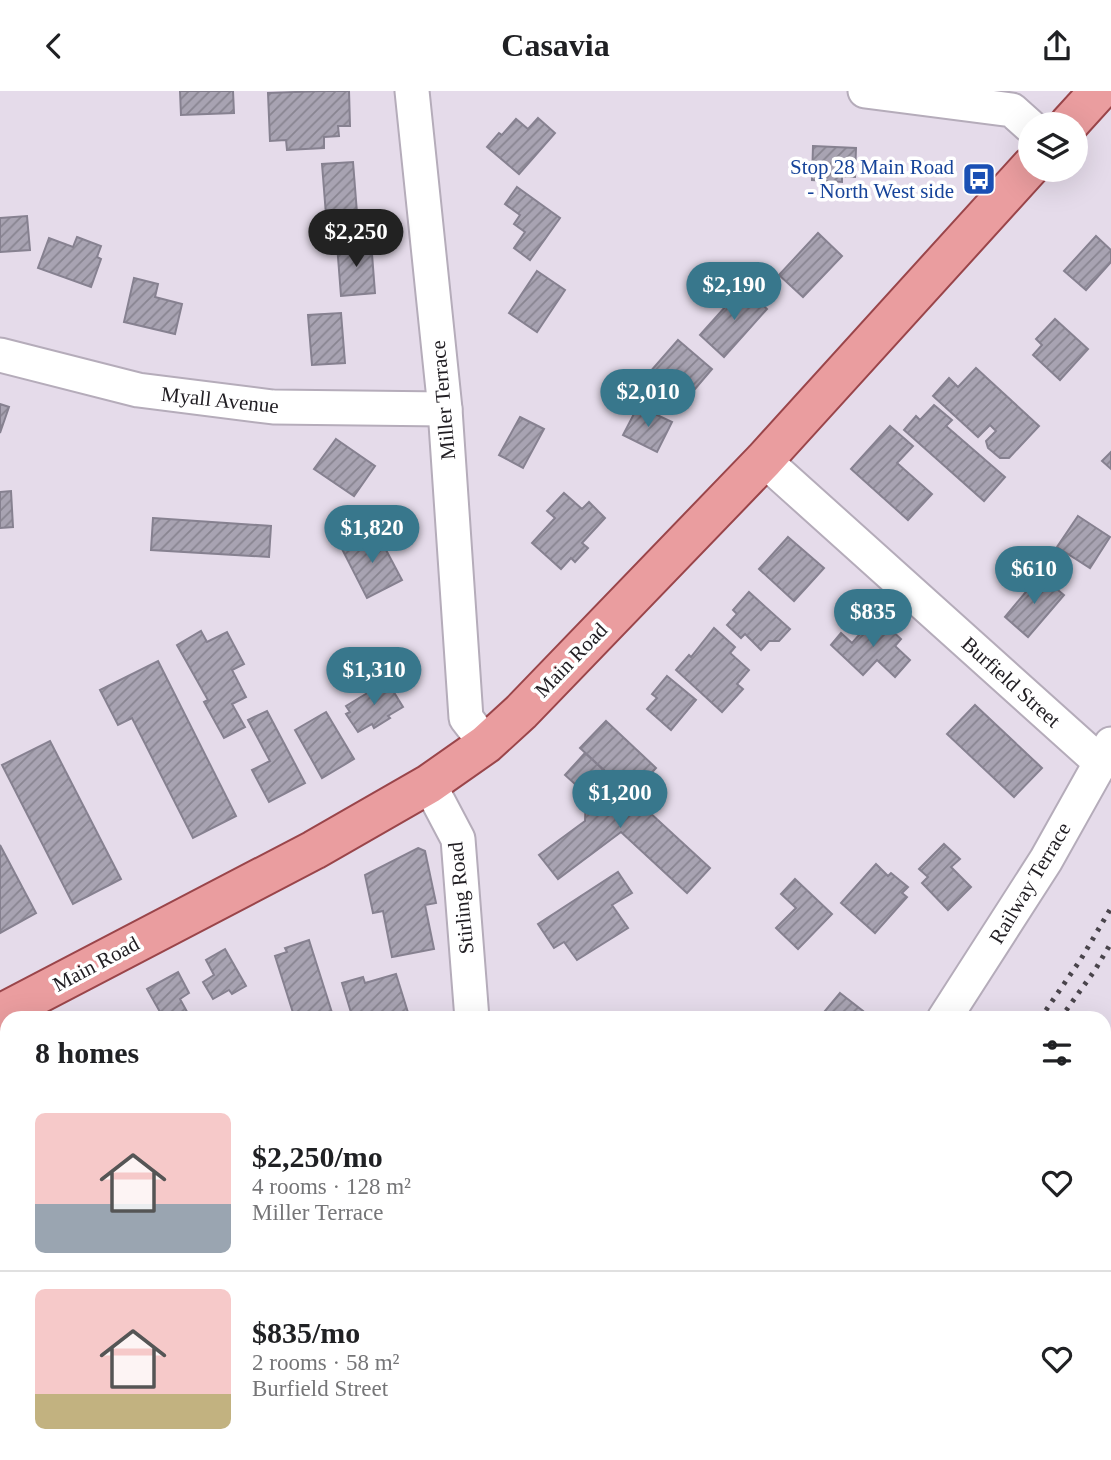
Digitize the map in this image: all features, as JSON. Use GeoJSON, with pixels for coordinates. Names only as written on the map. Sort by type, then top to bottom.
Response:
{"type":"FeatureCollection","features":[{"type":"Feature","properties":{"kind":"main road"},"geometry":{"type":"LineString","coordinates":[[1080,112],[1099,91]]}},
{"type":"Feature","properties":{"kind":"main road","name":"Main Road"},"geometry":{"type":"LineString","coordinates":[[6,1011],[314,850],[429,784],[486,744],[764,460],[1018,180]]}},
{"type":"Feature","properties":{"kind":"street","name":"Miller Terrace"},"geometry":{"type":"LineString","coordinates":[[412,91],[445,409],[466,718],[486,744]]}},
{"type":"Feature","properties":{"kind":"street"},"geometry":{"type":"LineString","coordinates":[[866,91],[1012,110],[1018,115]]}},
{"type":"Feature","properties":{"kind":"street","name":"Myall Avenue"},"geometry":{"type":"LineString","coordinates":[[0,355],[138,390],[273,407],[445,409]]}},
{"type":"Feature","properties":{"kind":"street","name":"Burfield Street"},"geometry":{"type":"LineString","coordinates":[[764,460],[1106,753]]}},
{"type":"Feature","properties":{"kind":"street","name":"Railway Terrace"},"geometry":{"type":"LineString","coordinates":[[949,1011],[1046,860],[1106,753]]}},
{"type":"Feature","properties":{"kind":"street","name":"Stirling Road"},"geometry":{"type":"LineString","coordinates":[[429,784],[458,839],[471,1011]]}},
{"type":"Feature","properties":{"kind":"building"},"geometry":{"type":"Polygon","coordinates":[[[180,91],[233,91],[234,113],[181,115],[180,91]]]}},
{"type":"Feature","properties":{"kind":"building"},"geometry":{"type":"Polygon","coordinates":[[[349,91],[350,126],[338,126],[339,136],[324,137],[324,148],[287,150],[286,140],[270,141],[268,93],[349,91]]]}},
{"type":"Feature","properties":{"kind":"building"},"geometry":{"type":"Polygon","coordinates":[[[538,118],[555,133],[519,174],[487,147],[516,119],[528,129],[538,118]]]}},
{"type":"Feature","properties":{"kind":"building"},"geometry":{"type":"Polygon","coordinates":[[[813,146],[856,148],[855,177],[842,176],[842,182],[812,180],[813,146]]]}},
{"type":"Feature","properties":{"kind":"building"},"geometry":{"type":"Polygon","coordinates":[[[353,162],[357,213],[326,215],[322,164],[353,162]]]}},
{"type":"Feature","properties":{"kind":"building"},"geometry":{"type":"Polygon","coordinates":[[[517,187],[560,218],[530,260],[514,248],[525,232],[514,224],[520,215],[505,204],[517,187]]]}},
{"type":"Feature","properties":{"kind":"building"},"geometry":{"type":"Polygon","coordinates":[[[27,216],[30,250],[0,252],[0,218],[27,216]]]}},
{"type":"Feature","properties":{"kind":"building"},"geometry":{"type":"Polygon","coordinates":[[[818,233],[842,256],[803,297],[779,275],[818,233]]]}},
{"type":"Feature","properties":{"kind":"building"},"geometry":{"type":"Polygon","coordinates":[[[1096,236],[1111,250],[1111,262],[1086,290],[1064,271],[1096,236]]]}},
{"type":"Feature","properties":{"kind":"building"},"geometry":{"type":"Polygon","coordinates":[[[77,237],[101,246],[97,257],[101,259],[91,287],[38,268],[49,238],[73,247],[77,237]]]}},
{"type":"Feature","properties":{"kind":"building"},"geometry":{"type":"Polygon","coordinates":[[[371,241],[375,293],[341,296],[337,244],[371,241]]]}},
{"type":"Feature","properties":{"kind":"building"},"geometry":{"type":"Polygon","coordinates":[[[537,271],[565,290],[537,332],[509,313],[537,271]]]}},
{"type":"Feature","properties":{"kind":"building"},"geometry":{"type":"Polygon","coordinates":[[[134,278],[158,284],[155,297],[182,304],[175,334],[124,322],[134,278]]]}},
{"type":"Feature","properties":{"kind":"building"},"geometry":{"type":"Polygon","coordinates":[[[743,287],[767,309],[724,357],[700,335],[743,287]]]}},
{"type":"Feature","properties":{"kind":"building"},"geometry":{"type":"Polygon","coordinates":[[[341,313],[345,363],[312,365],[308,315],[341,313]]]}},
{"type":"Feature","properties":{"kind":"building"},"geometry":{"type":"Polygon","coordinates":[[[1055,319],[1088,349],[1060,380],[1033,355],[1042,345],[1036,339],[1055,319]]]}},
{"type":"Feature","properties":{"kind":"building"},"geometry":{"type":"Polygon","coordinates":[[[678,340],[712,369],[677,410],[643,380],[678,340]]]}},
{"type":"Feature","properties":{"kind":"building"},"geometry":{"type":"Polygon","coordinates":[[[976,368],[1039,426],[1009,458],[1000,458],[988,448],[986,441],[996,431],[990,425],[978,437],[933,396],[949,378],[958,387],[976,368]]]}},
{"type":"Feature","properties":{"kind":"building"},"geometry":{"type":"Polygon","coordinates":[[[0,404],[9,407],[0,433],[0,404]]]}},
{"type":"Feature","properties":{"kind":"building"},"geometry":{"type":"Polygon","coordinates":[[[934,405],[952,420],[946,426],[1005,477],[984,501],[904,430],[916,416],[920,420],[934,405]]]}},
{"type":"Feature","properties":{"kind":"building"},"geometry":{"type":"Polygon","coordinates":[[[638,406],[672,422],[657,452],[623,435],[638,406]]]}},
{"type":"Feature","properties":{"kind":"building"},"geometry":{"type":"Polygon","coordinates":[[[520,417],[544,429],[523,468],[499,455],[520,417]]]}},
{"type":"Feature","properties":{"kind":"building"},"geometry":{"type":"Polygon","coordinates":[[[890,426],[913,446],[897,463],[932,494],[908,520],[851,469],[890,426]]]}},
{"type":"Feature","properties":{"kind":"building"},"geometry":{"type":"Polygon","coordinates":[[[336,439],[375,466],[354,496],[314,469],[336,439]]]}},
{"type":"Feature","properties":{"kind":"building"},"geometry":{"type":"Polygon","coordinates":[[[1111,452],[1111,469],[1102,461],[1111,452]]]}},
{"type":"Feature","properties":{"kind":"building"},"geometry":{"type":"Polygon","coordinates":[[[11,491],[13,527],[0,528],[0,492],[11,491]]]}},
{"type":"Feature","properties":{"kind":"building"},"geometry":{"type":"Polygon","coordinates":[[[564,493],[582,509],[589,502],[605,518],[582,543],[588,548],[575,562],[571,558],[561,569],[532,543],[555,518],[547,511],[564,493]]]}},
{"type":"Feature","properties":{"kind":"building"},"geometry":{"type":"Polygon","coordinates":[[[1078,516],[1110,537],[1090,568],[1057,547],[1078,516]]]}},
{"type":"Feature","properties":{"kind":"building"},"geometry":{"type":"Polygon","coordinates":[[[153,518],[271,526],[269,557],[151,550],[153,518]]]}},
{"type":"Feature","properties":{"kind":"building"},"geometry":{"type":"Polygon","coordinates":[[[376,531],[402,580],[367,598],[342,549],[376,531]]]}},
{"type":"Feature","properties":{"kind":"building"},"geometry":{"type":"Polygon","coordinates":[[[788,537],[824,568],[794,601],[759,569],[788,537]]]}},
{"type":"Feature","properties":{"kind":"building"},"geometry":{"type":"Polygon","coordinates":[[[1040,575],[1064,595],[1028,637],[1005,617],[1040,575]]]}},
{"type":"Feature","properties":{"kind":"building"},"geometry":{"type":"Polygon","coordinates":[[[749,592],[790,629],[779,641],[769,641],[761,650],[745,634],[741,638],[727,625],[737,614],[733,610],[749,592]]]}},
{"type":"Feature","properties":{"kind":"building"},"geometry":{"type":"Polygon","coordinates":[[[876,616],[901,639],[895,646],[910,660],[895,677],[877,660],[863,675],[831,645],[841,633],[852,643],[876,616]]]}},
{"type":"Feature","properties":{"kind":"building"},"geometry":{"type":"Polygon","coordinates":[[[714,628],[735,647],[730,653],[749,670],[737,684],[743,689],[722,712],[676,670],[689,655],[691,657],[714,628]]]}},
{"type":"Feature","properties":{"kind":"building"},"geometry":{"type":"Polygon","coordinates":[[[201,631],[207,642],[227,632],[244,664],[232,670],[246,697],[232,704],[245,727],[224,738],[204,702],[208,700],[177,645],[201,631]]]}},
{"type":"Feature","properties":{"kind":"building"},"geometry":{"type":"Polygon","coordinates":[[[158,661],[236,816],[193,838],[132,718],[118,725],[100,690],[158,661]]]}},
{"type":"Feature","properties":{"kind":"building"},"geometry":{"type":"Polygon","coordinates":[[[667,676],[696,700],[671,730],[647,709],[657,698],[652,694],[667,676]]]}},
{"type":"Feature","properties":{"kind":"building"},"geometry":{"type":"Polygon","coordinates":[[[387,681],[403,707],[374,728],[372,724],[358,732],[346,714],[350,712],[346,706],[387,681]]]}},
{"type":"Feature","properties":{"kind":"building"},"geometry":{"type":"Polygon","coordinates":[[[975,705],[1042,768],[1014,797],[947,734],[975,705]]]}},
{"type":"Feature","properties":{"kind":"building"},"geometry":{"type":"Polygon","coordinates":[[[267,711],[305,783],[269,802],[252,770],[270,761],[248,720],[267,711]]]}},
{"type":"Feature","properties":{"kind":"building"},"geometry":{"type":"Polygon","coordinates":[[[326,712],[354,759],[322,778],[295,730],[326,712]]]}},
{"type":"Feature","properties":{"kind":"building"},"geometry":{"type":"Polygon","coordinates":[[[606,721],[656,768],[631,795],[580,748],[606,721]]]}},
{"type":"Feature","properties":{"kind":"building"},"geometry":{"type":"Polygon","coordinates":[[[50,741],[121,879],[73,904],[2,765],[50,741]]]}},
{"type":"Feature","properties":{"kind":"building"},"geometry":{"type":"Polygon","coordinates":[[[585,753],[710,868],[687,893],[621,832],[558,879],[539,855],[585,821],[586,794],[565,775],[585,753]]]}},
{"type":"Feature","properties":{"kind":"building"},"geometry":{"type":"Polygon","coordinates":[[[944,844],[960,859],[951,867],[971,887],[948,910],[922,883],[928,877],[919,869],[944,844]]]}},
{"type":"Feature","properties":{"kind":"building"},"geometry":{"type":"Polygon","coordinates":[[[0,845],[36,913],[0,933],[0,845]]]}},
{"type":"Feature","properties":{"kind":"building"},"geometry":{"type":"Polygon","coordinates":[[[418,848],[425,851],[436,903],[425,905],[434,949],[392,957],[383,911],[373,913],[365,875],[418,848]]]}},
{"type":"Feature","properties":{"kind":"building"},"geometry":{"type":"Polygon","coordinates":[[[876,864],[888,876],[891,873],[908,887],[902,893],[907,897],[875,933],[841,903],[876,864]]]}},
{"type":"Feature","properties":{"kind":"building"},"geometry":{"type":"Polygon","coordinates":[[[618,872],[632,893],[612,905],[628,928],[577,960],[564,942],[554,948],[538,924],[618,872]]]}},
{"type":"Feature","properties":{"kind":"building"},"geometry":{"type":"Polygon","coordinates":[[[795,879],[832,914],[798,949],[776,928],[796,908],[781,894],[795,879]]]}},
{"type":"Feature","properties":{"kind":"building"},"geometry":{"type":"Polygon","coordinates":[[[309,940],[331,1011],[292,1011],[275,956],[287,952],[285,948],[309,940]]]}},
{"type":"Feature","properties":{"kind":"building"},"geometry":{"type":"Polygon","coordinates":[[[225,949],[246,986],[232,994],[229,990],[213,999],[203,982],[214,975],[206,960],[225,949]]]}},
{"type":"Feature","properties":{"kind":"building"},"geometry":{"type":"Polygon","coordinates":[[[178,972],[189,993],[180,999],[187,1011],[159,1011],[147,989],[178,972]]]}},
{"type":"Feature","properties":{"kind":"building"},"geometry":{"type":"Polygon","coordinates":[[[396,974],[408,1011],[351,1011],[342,983],[363,977],[365,983],[396,974]]]}},
{"type":"Feature","properties":{"kind":"building"},"geometry":{"type":"Polygon","coordinates":[[[840,993],[863,1011],[825,1011],[840,993]]]}},
{"type":"Feature","properties":{"kind":"railway"},"geometry":{"type":"LineString","coordinates":[[1045,1011],[1111,908]]}},
{"type":"Feature","properties":{"kind":"railway"},"geometry":{"type":"LineString","coordinates":[[1066,1011],[1111,943]]}},
{"type":"Feature","properties":{"kind":"place","name":"Stop 28 Main Road - North West side"},"geometry":{"type":"Point","coordinates":[979,179]}}]}
